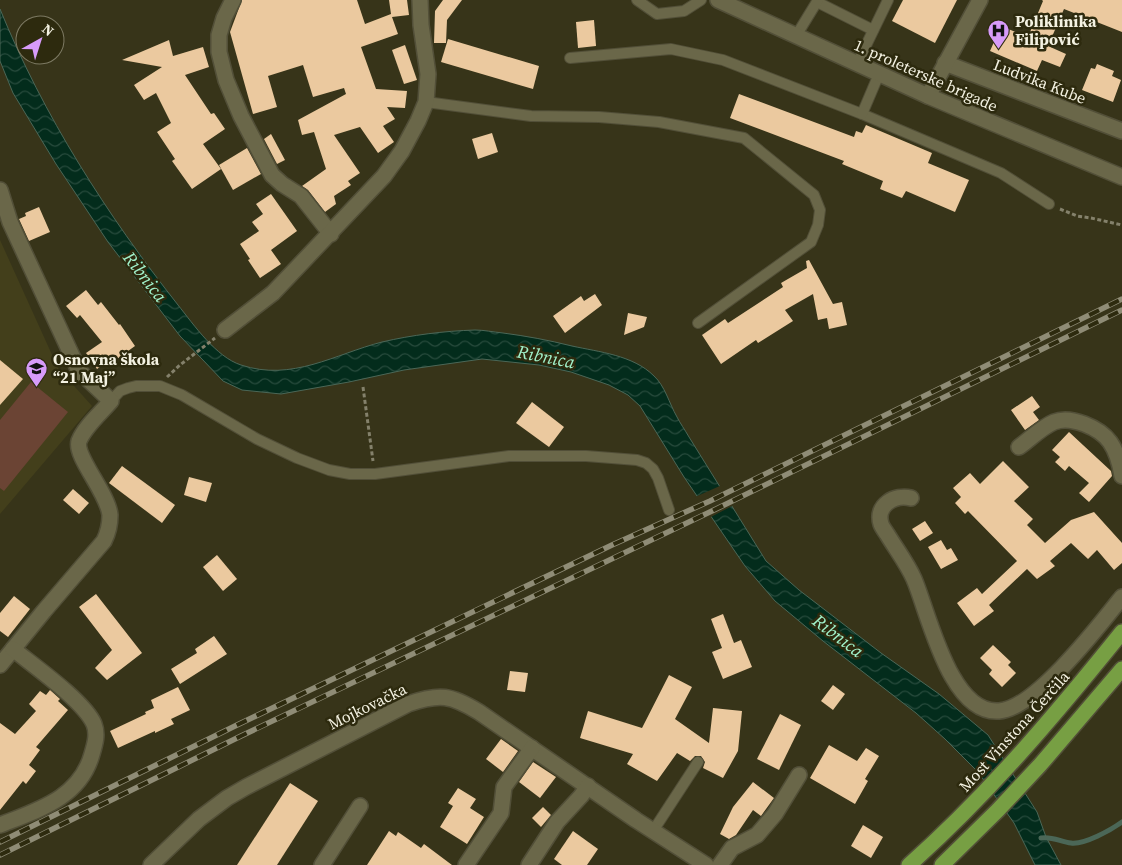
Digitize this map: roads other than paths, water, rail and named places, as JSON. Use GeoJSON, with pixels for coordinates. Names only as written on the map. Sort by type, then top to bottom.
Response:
{"type":"FeatureCollection","features":[{"type":"Feature","properties":{"kind":"main road","name":"Most Vinstona Čerčila"},"geometry":{"type":"LineString","coordinates":[[909,865],[1014,761],[1122,632]]}},
{"type":"Feature","properties":{"kind":"main road"},"geometry":{"type":"LineString","coordinates":[[942,865],[1040,765],[1122,669]]}},
{"type":"Feature","properties":{"kind":"street"},"geometry":{"type":"LineString","coordinates":[[233,0],[219,34],[220,52],[226,80],[241,116],[272,175],[301,196],[331,234]]}},
{"type":"Feature","properties":{"kind":"street"},"geometry":{"type":"LineString","coordinates":[[225,330],[273,293],[384,176],[402,151],[426,102],[428,74],[421,25],[420,0]]}},
{"type":"Feature","properties":{"kind":"street","name":"1. proleterske brigade"},"geometry":{"type":"LineString","coordinates":[[718,0],[741,5],[796,36],[879,74],[1122,177]]}},
{"type":"Feature","properties":{"kind":"street"},"geometry":{"type":"LineString","coordinates":[[928,96],[980,0]]}},
{"type":"Feature","properties":{"kind":"street","name":"Ludvika Kube"},"geometry":{"type":"LineString","coordinates":[[945,63],[1122,131]]}},
{"type":"Feature","properties":{"kind":"street"},"geometry":{"type":"LineString","coordinates":[[0,190],[10,222],[79,371],[111,401],[78,442],[79,453],[105,497],[110,514],[109,529],[104,541],[0,665]]}},
{"type":"Feature","properties":{"kind":"street"},"geometry":{"type":"LineString","coordinates":[[1019,447],[1053,422],[1064,419],[1076,421],[1100,432],[1110,441],[1122,476]]}},
{"type":"Feature","properties":{"kind":"street"},"geometry":{"type":"LineString","coordinates":[[911,498],[903,496],[893,498],[885,504],[880,513],[881,524],[914,578],[946,668],[974,704],[988,710],[1001,711],[1014,708],[1065,666],[1122,597]]}},
{"type":"Feature","properties":{"kind":"street"},"geometry":{"type":"LineString","coordinates":[[0,825],[52,804],[68,793],[78,782],[89,764],[96,737],[94,725],[87,713],[73,698],[13,649]]}},
{"type":"Feature","properties":{"kind":"street","name":"Mojkovačka"},"geometry":{"type":"LineString","coordinates":[[151,865],[199,819],[226,798],[418,701],[443,696],[460,701],[479,712],[706,865]]}},
{"type":"Feature","properties":{"kind":"street"},"geometry":{"type":"LineString","coordinates":[[466,865],[501,813],[504,787],[532,748]]}},
{"type":"Feature","properties":{"kind":"street"},"geometry":{"type":"LineString","coordinates":[[720,865],[732,848],[757,835],[774,814],[799,775]]}},
{"type":"Feature","properties":{"kind":"street"},"geometry":{"type":"LineString","coordinates":[[529,865],[557,822],[582,796],[588,786]]}},
{"type":"Feature","properties":{"kind":"street"},"geometry":{"type":"LineString","coordinates":[[322,865],[360,806]]}},
{"type":"Feature","properties":{"kind":"lane"},"geometry":{"type":"LineString","coordinates":[[637,0],[657,14],[684,11],[702,0]]}},
{"type":"Feature","properties":{"kind":"lane"},"geometry":{"type":"LineString","coordinates":[[857,64],[888,0]]}},
{"type":"Feature","properties":{"kind":"lane"},"geometry":{"type":"LineString","coordinates":[[796,36],[817,1],[873,30]]}},
{"type":"Feature","properties":{"kind":"lane"},"geometry":{"type":"LineString","coordinates":[[570,58],[671,49],[723,60],[862,114],[1002,173],[1049,204]]}},
{"type":"Feature","properties":{"kind":"lane"},"geometry":{"type":"LineString","coordinates":[[862,114],[879,74]]}},
{"type":"Feature","properties":{"kind":"lane"},"geometry":{"type":"LineString","coordinates":[[426,102],[531,116],[599,117],[659,122],[744,138],[814,195],[820,210],[818,225],[811,242],[698,323]]}},
{"type":"Feature","properties":{"kind":"lane"},"geometry":{"type":"LineString","coordinates":[[111,401],[120,391],[128,388],[160,386],[182,395],[257,439],[298,458],[328,470],[350,474],[375,474],[509,456],[586,456],[637,460],[646,463],[656,473],[669,510]]}},
{"type":"Feature","properties":{"kind":"lane"},"geometry":{"type":"LineString","coordinates":[[653,831],[698,762]]}},
{"type":"Feature","properties":{"kind":"water","name":"Ribnica"},"geometry":{"type":"Polygon","coordinates":[[[0,9],[15,43],[15,65],[25,65],[56,126],[102,200],[126,236],[198,331],[214,348],[232,361],[260,369],[296,368],[382,342],[440,332],[478,330],[529,337],[615,355],[646,369],[661,385],[680,422],[766,561],[799,590],[881,653],[939,694],[988,735],[1037,812],[1046,837],[1061,865],[1035,865],[1014,823],[978,772],[916,713],[775,601],[745,566],[684,477],[640,406],[628,395],[609,385],[571,372],[539,365],[482,359],[404,370],[281,394],[242,390],[223,381],[180,336],[108,242],[56,164],[13,93],[0,61],[0,9]]]}},
{"type":"Feature","properties":{"kind":"waterway"},"geometry":{"type":"LineString","coordinates":[[1041,838],[1076,843],[1083,842],[1122,822]]}},
{"type":"Feature","properties":{"kind":"railway"},"geometry":{"type":"LineString","coordinates":[[0,842],[237,725],[612,545],[710,501],[1122,299]]}},
{"type":"Feature","properties":{"kind":"railway"},"geometry":{"type":"LineString","coordinates":[[0,855],[241,736],[714,510],[1122,310]]}},
{"type":"Feature","properties":{"kind":"place","name":"Poliklinika Filipović"},"geometry":{"type":"Point","coordinates":[999,49]}},
{"type":"Feature","properties":{"kind":"place","name":"Osnovna škola “21 Maj”"},"geometry":{"type":"Point","coordinates":[37,387]}}]}
